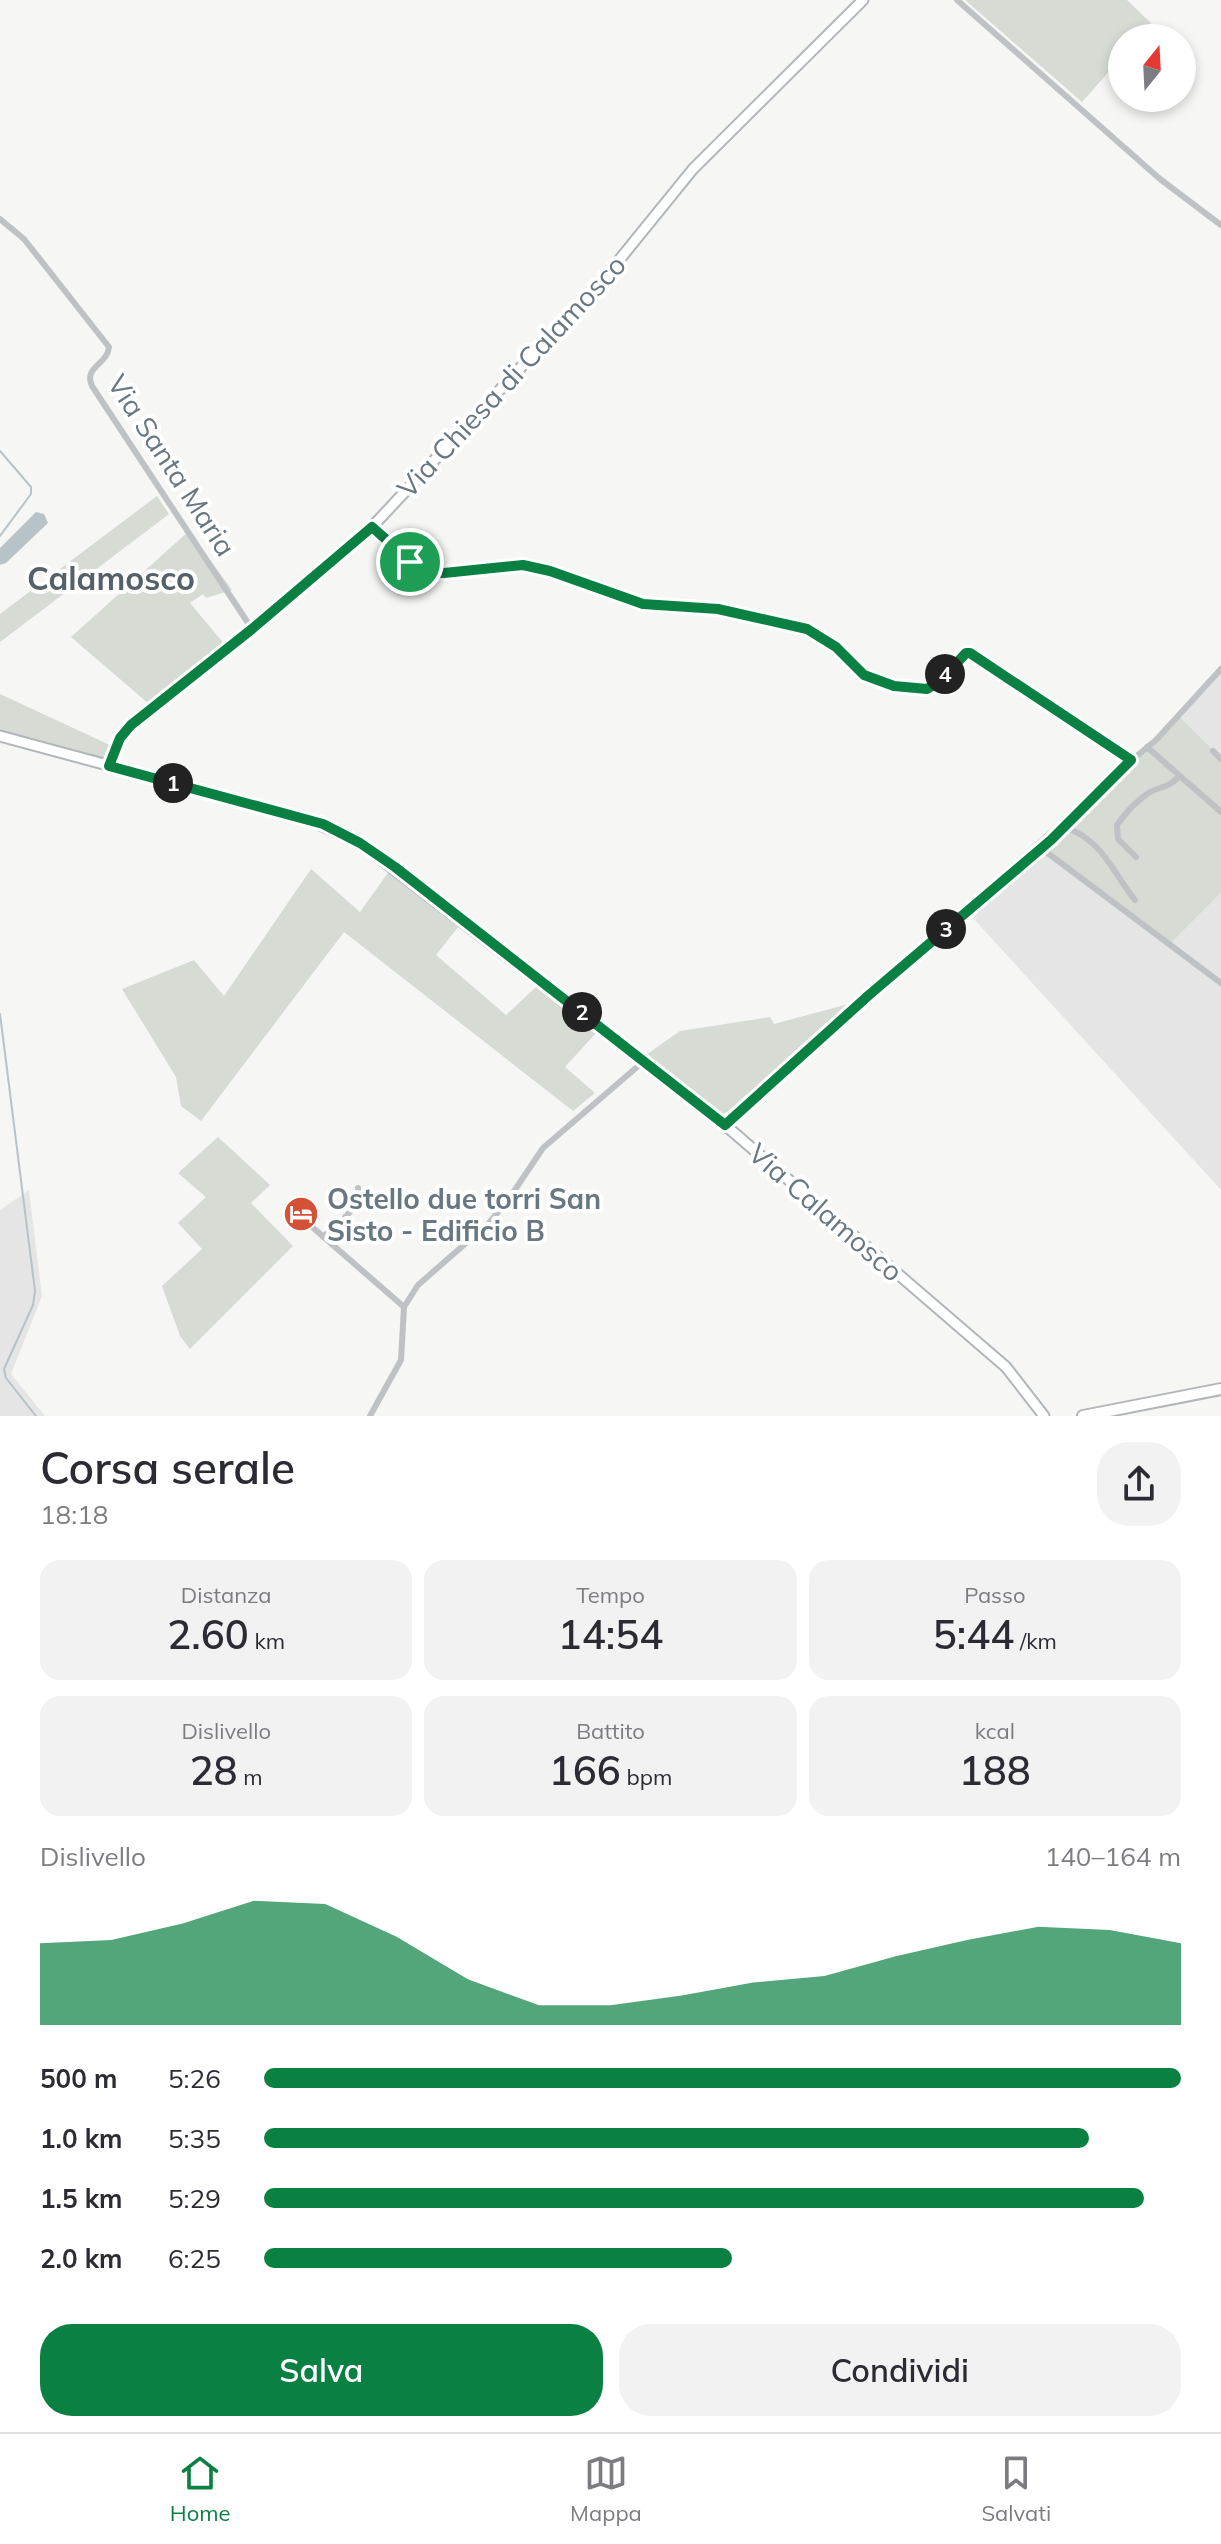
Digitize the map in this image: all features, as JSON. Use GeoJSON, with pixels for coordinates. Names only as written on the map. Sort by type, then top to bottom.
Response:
{"type":"FeatureCollection","features":[{"type":"Feature","properties":{"kind":"main road"},"geometry":{"type":"LineString","coordinates":[[1083,1416],[1221,1389]]}},
{"type":"Feature","properties":{"kind":"street","name":"Via Chiesa di Calamosco"},"geometry":{"type":"LineString","coordinates":[[109,766],[120,738],[131,725],[252,629],[372,527],[597,285],[701,161],[863,0]]}},
{"type":"Feature","properties":{"kind":"street"},"geometry":{"type":"LineString","coordinates":[[957,0],[1160,179],[1221,225]]}},
{"type":"Feature","properties":{"kind":"street","name":"Via Santa Maria"},"geometry":{"type":"LineString","coordinates":[[0,219],[24,239],[109,347],[107,356],[90,373],[92,386],[252,629]]}},
{"type":"Feature","properties":{"kind":"street"},"geometry":{"type":"LineString","coordinates":[[372,527],[423,572],[444,573],[523,565],[550,571],[643,604],[718,609],[807,629],[836,647],[864,675],[894,686],[927,689],[940,681],[966,653],[970,653],[1131,760]]}},
{"type":"Feature","properties":{"kind":"street"},"geometry":{"type":"LineString","coordinates":[[725,1125],[869,995],[1064,827],[1147,747],[1221,669]]}},
{"type":"Feature","properties":{"kind":"street","name":"Via Calamosco"},"geometry":{"type":"LineString","coordinates":[[0,736],[299,816],[352,838],[395,867],[725,1125],[1006,1367],[1044,1416]]}},
{"type":"Feature","properties":{"kind":"street"},"geometry":{"type":"LineString","coordinates":[[1147,747],[1221,812]]}},
{"type":"Feature","properties":{"kind":"street"},"geometry":{"type":"LineString","coordinates":[[1213,751],[1221,759]]}},
{"type":"Feature","properties":{"kind":"street"},"geometry":{"type":"LineString","coordinates":[[1136,857],[1118,839],[1117,825],[1145,797],[1171,785],[1179,776]]}},
{"type":"Feature","properties":{"kind":"street"},"geometry":{"type":"LineString","coordinates":[[1064,827],[1089,838],[1105,855],[1118,880],[1135,900]]}},
{"type":"Feature","properties":{"kind":"street"},"geometry":{"type":"LineString","coordinates":[[1041,848],[1221,983]]}},
{"type":"Feature","properties":{"kind":"street"},"geometry":{"type":"LineString","coordinates":[[370,1416],[401,1360],[404,1307],[418,1285],[489,1223],[543,1148],[644,1061]]}},
{"type":"Feature","properties":{"kind":"street"},"geometry":{"type":"LineString","coordinates":[[323,1237],[355,1206],[360,1197],[358,1188]]}},
{"type":"Feature","properties":{"kind":"street"},"geometry":{"type":"LineString","coordinates":[[311,1226],[404,1307]]}},
{"type":"Feature","properties":{"kind":"shaded area"},"geometry":{"type":"Polygon","coordinates":[[[965,0],[1127,0],[1151,23],[1108,24],[1108,73],[1082,102],[965,0]]]}},
{"type":"Feature","properties":{"kind":"shaded area"},"geometry":{"type":"Polygon","coordinates":[[[157,496],[169,514],[0,642],[0,614],[157,496]]]}},
{"type":"Feature","properties":{"kind":"shaded area"},"geometry":{"type":"Polygon","coordinates":[[[36,512],[44,514],[48,523],[6,563],[0,565],[0,548],[36,512]]]}},
{"type":"Feature","properties":{"kind":"shaded area"},"geometry":{"type":"Polygon","coordinates":[[[189,531],[232,590],[206,598],[203,594],[190,603],[225,645],[149,704],[71,637],[189,531]]]}},
{"type":"Feature","properties":{"kind":"shaded area"},"geometry":{"type":"Polygon","coordinates":[[[1221,664],[1221,758],[1177,714],[1221,664]]]}},
{"type":"Feature","properties":{"kind":"shaded area"},"geometry":{"type":"Polygon","coordinates":[[[0,694],[112,746],[109,755],[102,758],[0,730],[0,694]]]}},
{"type":"Feature","properties":{"kind":"shaded area"},"geometry":{"type":"Polygon","coordinates":[[[1177,714],[1221,758],[1221,893],[1168,946],[1034,843],[1154,738],[1177,714]]]}},
{"type":"Feature","properties":{"kind":"shaded area"},"geometry":{"type":"Polygon","coordinates":[[[1034,843],[1168,946],[1221,893],[1221,1190],[963,907],[1034,843]]]}},
{"type":"Feature","properties":{"kind":"shaded area"},"geometry":{"type":"Polygon","coordinates":[[[311,869],[360,912],[390,870],[459,926],[436,955],[506,1015],[537,986],[596,1033],[565,1067],[595,1093],[573,1111],[344,932],[201,1121],[181,1106],[176,1077],[122,989],[194,960],[224,996],[311,869]]]}},
{"type":"Feature","properties":{"kind":"shaded area"},"geometry":{"type":"Polygon","coordinates":[[[852,1003],[732,1110],[722,1114],[646,1055],[680,1031],[770,1017],[774,1024],[852,1003]]]}},
{"type":"Feature","properties":{"kind":"shaded area"},"geometry":{"type":"Polygon","coordinates":[[[218,1137],[270,1185],[251,1203],[293,1246],[190,1349],[180,1336],[162,1286],[202,1249],[178,1223],[206,1197],[178,1173],[218,1137]]]}},
{"type":"Feature","properties":{"kind":"shaded area"},"geometry":{"type":"Polygon","coordinates":[[[29,1190],[42,1296],[11,1374],[45,1416],[0,1416],[0,1210],[29,1190]]]}},
{"type":"Feature","properties":{"kind":"waterway"},"geometry":{"type":"LineString","coordinates":[[0,451],[31,487],[31,494],[0,536]]}},
{"type":"Feature","properties":{"kind":"waterway"},"geometry":{"type":"LineString","coordinates":[[0,1014],[35,1291],[33,1305],[4,1369],[6,1378],[36,1416]]}},
{"type":"Feature","properties":{"kind":"place","name":"Ostello due torri San Sisto - Edificio B"},"geometry":{"type":"Point","coordinates":[301,1214]}},
{"type":"Feature","properties":{"kind":"district","name":"Calamosco"},"geometry":{"type":"Point","coordinates":[111,578]}},
{"type":"Feature","properties":{"kind":"route"},"geometry":{"type":"LineString","coordinates":[[372,527],[410,562],[423,572],[430,573],[523,565],[550,571],[643,604],[715,609],[789,624],[822,637],[864,675],[894,686],[927,689],[940,681],[955,662],[970,653],[1131,760],[1051,840],[869,995],[725,1125],[368,847],[323,824],[109,766],[120,738],[131,725],[252,629],[372,527]]}}]}
